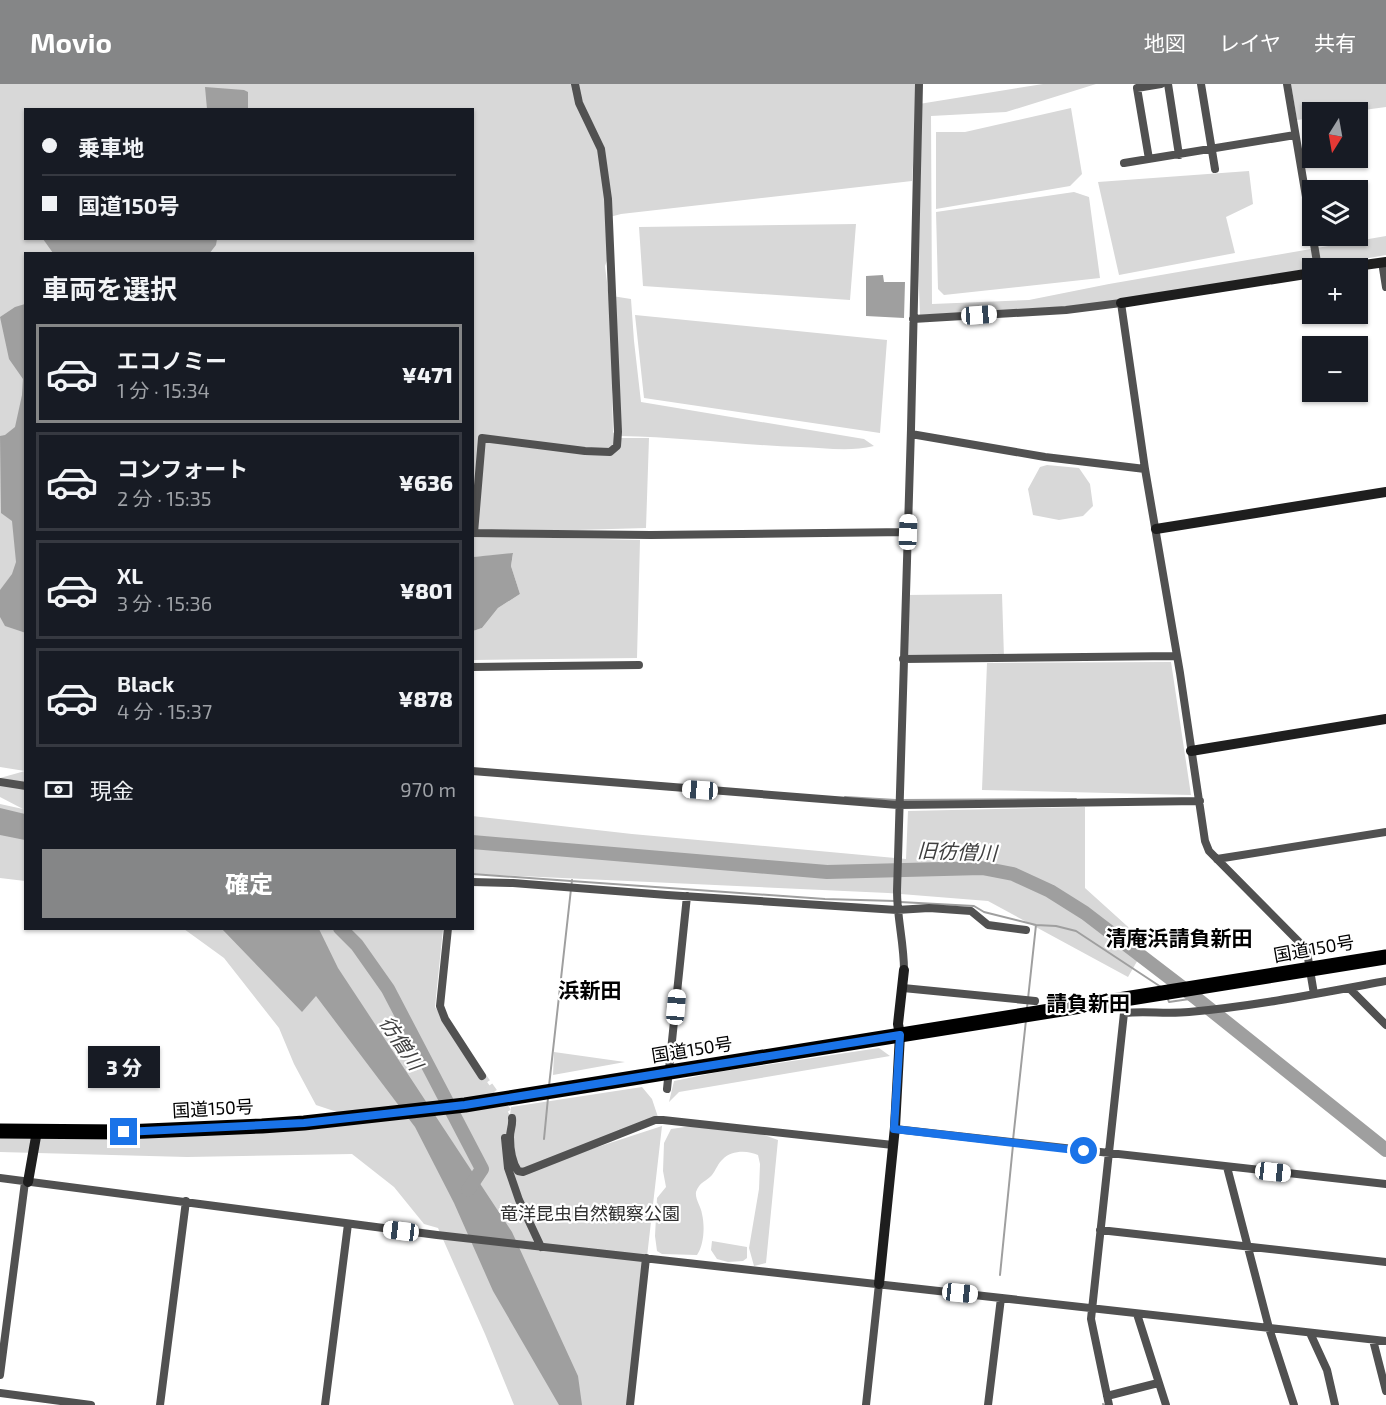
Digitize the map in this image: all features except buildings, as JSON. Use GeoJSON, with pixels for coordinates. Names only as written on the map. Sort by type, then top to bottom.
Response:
{"type":"FeatureCollection","features":[{"type":"Feature","properties":{"kind":"highway","name":"国道150号"},"geometry":{"type":"LineString","coordinates":[[0,1131],[176,1130],[293,1124],[465,1105],[1386,957]]}},
{"type":"Feature","properties":{"kind":"street"},"geometry":{"type":"LineString","coordinates":[[474,522],[482,438],[585,452],[610,452],[617,446],[608,199],[601,149],[579,103],[575,84]]}},
{"type":"Feature","properties":{"kind":"street"},"geometry":{"type":"LineString","coordinates":[[866,1405],[893,1145],[900,1035],[898,1024],[904,970],[904,952],[897,909],[898,805],[911,434],[919,84]]}},
{"type":"Feature","properties":{"kind":"street"},"geometry":{"type":"LineString","coordinates":[[1149,159],[1137,88],[1161,84]]}},
{"type":"Feature","properties":{"kind":"street"},"geometry":{"type":"LineString","coordinates":[[1168,84],[1179,155]]}},
{"type":"Feature","properties":{"kind":"street"},"geometry":{"type":"LineString","coordinates":[[1201,84],[1215,169]]}},
{"type":"Feature","properties":{"kind":"street"},"geometry":{"type":"LineString","coordinates":[[1287,84],[1316,258]]}},
{"type":"Feature","properties":{"kind":"street"},"geometry":{"type":"LineString","coordinates":[[1124,163],[1295,135]]}},
{"type":"Feature","properties":{"kind":"street"},"geometry":{"type":"LineString","coordinates":[[1368,264],[1384,262],[1386,287]]}},
{"type":"Feature","properties":{"kind":"street"},"geometry":{"type":"LineString","coordinates":[[913,319],[1066,310],[1302,275]]}},
{"type":"Feature","properties":{"kind":"street"},"geometry":{"type":"LineString","coordinates":[[1120,303],[1205,842],[1209,851],[1303,946],[1307,952],[1314,994]]}},
{"type":"Feature","properties":{"kind":"street"},"geometry":{"type":"LineString","coordinates":[[911,434],[1046,457],[1145,469]]}},
{"type":"Feature","properties":{"kind":"street"},"geometry":{"type":"LineString","coordinates":[[1156,529],[1386,492]]}},
{"type":"Feature","properties":{"kind":"street"},"geometry":{"type":"LineString","coordinates":[[474,533],[651,535],[908,532]]}},
{"type":"Feature","properties":{"kind":"street"},"geometry":{"type":"LineString","coordinates":[[903,659],[1176,656]]}},
{"type":"Feature","properties":{"kind":"street"},"geometry":{"type":"LineString","coordinates":[[474,668],[639,665]]}},
{"type":"Feature","properties":{"kind":"street"},"geometry":{"type":"LineString","coordinates":[[1191,752],[1386,719]]}},
{"type":"Feature","properties":{"kind":"street"},"geometry":{"type":"LineString","coordinates":[[474,771],[898,805],[1200,801]]}},
{"type":"Feature","properties":{"kind":"street"},"geometry":{"type":"LineString","coordinates":[[0,782],[24,786]]}},
{"type":"Feature","properties":{"kind":"street"},"geometry":{"type":"LineString","coordinates":[[1217,859],[1386,832]]}},
{"type":"Feature","properties":{"kind":"street"},"geometry":{"type":"LineString","coordinates":[[474,882],[897,909],[929,908],[971,911],[988,925],[1026,930]]}},
{"type":"Feature","properties":{"kind":"street"},"geometry":{"type":"LineString","coordinates":[[667,1089],[687,896]]}},
{"type":"Feature","properties":{"kind":"street"},"geometry":{"type":"LineString","coordinates":[[448,930],[440,1006],[445,1019],[482,1076]]}},
{"type":"Feature","properties":{"kind":"street"},"geometry":{"type":"LineString","coordinates":[[1109,1405],[1091,1309],[1124,1012],[1178,1013],[1223,1008],[1386,980]]}},
{"type":"Feature","properties":{"kind":"street"},"geometry":{"type":"LineString","coordinates":[[903,988],[1035,1001]]}},
{"type":"Feature","properties":{"kind":"street"},"geometry":{"type":"LineString","coordinates":[[1349,988],[1386,1025]]}},
{"type":"Feature","properties":{"kind":"street"},"geometry":{"type":"LineString","coordinates":[[541,1247],[519,1200],[508,1168],[505,1133],[512,1122],[510,1135],[513,1160],[518,1171],[524,1172],[659,1120],[893,1145]]}},
{"type":"Feature","properties":{"kind":"street"},"geometry":{"type":"LineString","coordinates":[[894,1129],[1386,1184]]}},
{"type":"Feature","properties":{"kind":"street"},"geometry":{"type":"LineString","coordinates":[[0,1375],[27,1182],[37,1131]]}},
{"type":"Feature","properties":{"kind":"street"},"geometry":{"type":"LineString","coordinates":[[1227,1167],[1269,1328],[1294,1405]]}},
{"type":"Feature","properties":{"kind":"street"},"geometry":{"type":"LineString","coordinates":[[0,1178],[437,1235],[1386,1341]]}},
{"type":"Feature","properties":{"kind":"street"},"geometry":{"type":"LineString","coordinates":[[160,1405],[186,1201]]}},
{"type":"Feature","properties":{"kind":"street"},"geometry":{"type":"LineString","coordinates":[[325,1405],[348,1224]]}},
{"type":"Feature","properties":{"kind":"street"},"geometry":{"type":"LineString","coordinates":[[1100,1230],[1386,1262]]}},
{"type":"Feature","properties":{"kind":"street"},"geometry":{"type":"LineString","coordinates":[[630,1405],[646,1258]]}},
{"type":"Feature","properties":{"kind":"street"},"geometry":{"type":"LineString","coordinates":[[988,1405],[1001,1298]]}},
{"type":"Feature","properties":{"kind":"street"},"geometry":{"type":"LineString","coordinates":[[1137,1314],[1166,1405]]}},
{"type":"Feature","properties":{"kind":"street"},"geometry":{"type":"LineString","coordinates":[[1310,1333],[1331,1384],[1335,1405]]}},
{"type":"Feature","properties":{"kind":"street"},"geometry":{"type":"LineString","coordinates":[[1373,1340],[1386,1391]]}},
{"type":"Feature","properties":{"kind":"street"},"geometry":{"type":"LineString","coordinates":[[1107,1396],[1158,1383]]}},
{"type":"Feature","properties":{"kind":"street"},"geometry":{"type":"LineString","coordinates":[[0,1393],[91,1405]]}},
{"type":"Feature","properties":{"kind":"green space"},"geometry":{"type":"Polygon","coordinates":[[[0,84],[918,84],[912,181],[621,214],[606,218],[608,258],[605,266],[613,332],[612,296],[631,299],[641,402],[864,439],[874,446],[837,449],[620,436],[612,388],[613,432],[618,438],[649,438],[646,528],[474,533],[474,252],[24,252],[24,771],[0,767],[0,84]]]}},
{"type":"Feature","properties":{"kind":"green space"},"geometry":{"type":"Polygon","coordinates":[[[1043,84],[1096,84],[1006,112],[931,116],[932,304],[1029,300],[1328,246],[1368,246],[1368,239],[1386,236],[1386,255],[1368,258],[1302,258],[1302,270],[1103,305],[920,315],[916,214],[919,104],[1043,84]]]}},
{"type":"Feature","properties":{"kind":"green space"},"geometry":{"type":"Polygon","coordinates":[[[1291,84],[1386,84],[1386,107],[1368,109],[1368,102],[1302,102],[1302,119],[1297,120],[1291,84]]]}},
{"type":"Feature","properties":{"kind":"green space"},"geometry":{"type":"Polygon","coordinates":[[[1071,108],[1082,174],[1070,186],[936,209],[936,132],[965,132],[1071,108]]]}},
{"type":"Feature","properties":{"kind":"green space"},"geometry":{"type":"Polygon","coordinates":[[[1249,171],[1253,204],[1226,217],[1235,253],[1119,275],[1098,182],[1249,171]]]}},
{"type":"Feature","properties":{"kind":"green space"},"geometry":{"type":"Polygon","coordinates":[[[1074,192],[1089,197],[1100,278],[944,295],[938,289],[936,212],[1074,192]]]}},
{"type":"Feature","properties":{"kind":"green space"},"geometry":{"type":"Polygon","coordinates":[[[856,224],[850,300],[643,286],[639,227],[856,224]]]}},
{"type":"Feature","properties":{"kind":"green space"},"geometry":{"type":"Polygon","coordinates":[[[635,315],[887,340],[880,433],[644,398],[635,315]]]}},
{"type":"Feature","properties":{"kind":"green space"},"geometry":{"type":"Polygon","coordinates":[[[1047,465],[1079,468],[1090,484],[1093,506],[1083,516],[1059,520],[1033,515],[1028,489],[1040,467],[1047,465]]]}},
{"type":"Feature","properties":{"kind":"green space"},"geometry":{"type":"Polygon","coordinates":[[[474,536],[640,540],[637,658],[474,660],[474,631],[482,628],[498,608],[520,594],[511,566],[513,554],[474,557],[474,536]]]}},
{"type":"Feature","properties":{"kind":"green space"},"geometry":{"type":"Polygon","coordinates":[[[1002,594],[1004,658],[903,659],[905,595],[1002,594]]]}},
{"type":"Feature","properties":{"kind":"green space"},"geometry":{"type":"Polygon","coordinates":[[[1171,662],[1191,795],[982,790],[987,663],[1171,662]]]}},
{"type":"Feature","properties":{"kind":"green space"},"geometry":{"type":"Polygon","coordinates":[[[24,771],[24,881],[0,878],[0,804],[23,809],[0,797],[0,778],[24,771]]]}},
{"type":"Feature","properties":{"kind":"green space"},"geometry":{"type":"Polygon","coordinates":[[[1085,807],[1085,888],[1147,944],[1128,977],[988,901],[888,893],[474,874],[474,816],[632,834],[906,859],[908,811],[1085,807]]]}},
{"type":"Feature","properties":{"kind":"green space","name":"竜洋昆虫自然観察公園"},"geometry":{"type":"Polygon","coordinates":[[[185,930],[443,930],[435,1007],[510,1115],[511,1107],[642,1087],[652,1099],[659,1120],[521,1172],[662,1126],[630,1405],[514,1405],[438,1228],[424,1224],[394,1187],[352,1154],[187,1157],[0,1152],[0,1135],[221,1135],[337,1112],[316,1105],[294,1064],[279,1028],[224,958],[185,930]]]}},
{"type":"Feature","properties":{"kind":"green space"},"geometry":{"type":"Polygon","coordinates":[[[879,1048],[890,1056],[679,1092],[669,1102],[674,1081],[718,1072],[879,1048]]]}},
{"type":"Feature","properties":{"kind":"green space"},"geometry":{"type":"Polygon","coordinates":[[[554,1052],[625,1062],[553,1075],[554,1052]]]}},
{"type":"Feature","properties":{"kind":"green space"},"geometry":{"type":"Polygon","coordinates":[[[692,1126],[747,1129],[778,1140],[766,1263],[754,1266],[749,1248],[759,1189],[760,1164],[758,1155],[749,1152],[735,1152],[726,1156],[712,1175],[697,1189],[696,1195],[704,1230],[697,1255],[662,1254],[657,1251],[655,1236],[657,1198],[666,1187],[663,1171],[664,1143],[671,1129],[692,1126]]]}},
{"type":"Feature","properties":{"kind":"green space"},"geometry":{"type":"Polygon","coordinates":[[[712,1241],[747,1247],[747,1258],[743,1261],[728,1262],[717,1259],[711,1250],[712,1241]]]}},
{"type":"Feature","properties":{"kind":"shaded area"},"geometry":{"type":"Polygon","coordinates":[[[205,87],[248,92],[248,108],[207,108],[205,87]]]}},
{"type":"Feature","properties":{"kind":"shaded area"},"geometry":{"type":"Polygon","coordinates":[[[44,240],[217,240],[211,252],[52,252],[44,240]]]}},
{"type":"Feature","properties":{"kind":"shaded area"},"geometry":{"type":"Polygon","coordinates":[[[883,275],[884,282],[905,282],[904,318],[866,316],[866,276],[883,275]]]}},
{"type":"Feature","properties":{"kind":"shaded area"},"geometry":{"type":"Polygon","coordinates":[[[24,304],[24,632],[5,626],[0,617],[0,590],[12,574],[16,562],[12,521],[1,513],[0,436],[15,427],[23,379],[9,359],[0,317],[15,307],[24,304]]]}},
{"type":"Feature","properties":{"kind":"shaded area"},"geometry":{"type":"Polygon","coordinates":[[[513,553],[511,566],[520,594],[498,608],[482,628],[474,631],[474,557],[513,553]]]}},
{"type":"Feature","properties":{"kind":"shaded area"},"geometry":{"type":"Polygon","coordinates":[[[0,808],[24,814],[24,840],[0,835],[0,808]]]}},
{"type":"Feature","properties":{"kind":"shaded area"},"geometry":{"type":"Polygon","coordinates":[[[223,930],[319,930],[338,968],[512,1232],[578,1376],[582,1405],[559,1405],[493,1291],[454,1203],[415,1127],[316,996],[302,1012],[223,930]]]}},
{"type":"Feature","properties":{"kind":"waterway"},"geometry":{"type":"LineString","coordinates":[[845,797],[896,800]]}},
{"type":"Feature","properties":{"kind":"waterway"},"geometry":{"type":"LineString","coordinates":[[902,800],[1076,799]]}},
{"type":"Feature","properties":{"kind":"waterway","name":"旧彷僧川"},"geometry":{"type":"LineString","coordinates":[[474,842],[827,872],[982,868],[1013,874],[1050,891],[1085,913],[1196,998],[1386,1150]]}},
{"type":"Feature","properties":{"kind":"waterway"},"geometry":{"type":"LineString","coordinates":[[474,874],[825,899],[895,901]]}},
{"type":"Feature","properties":{"kind":"waterway"},"geometry":{"type":"LineString","coordinates":[[549,1086],[572,880]]}},
{"type":"Feature","properties":{"kind":"waterway"},"geometry":{"type":"LineString","coordinates":[[900,902],[974,906],[984,912],[1036,925],[1056,926],[1076,931],[1161,987]]}},
{"type":"Feature","properties":{"kind":"waterway"},"geometry":{"type":"LineString","coordinates":[[1027,1008],[1036,925]]}},
{"type":"Feature","properties":{"kind":"waterway","name":"彷僧川"},"geometry":{"type":"LineString","coordinates":[[342,930],[357,945],[388,989],[482,1169],[468,1190]]}},
{"type":"Feature","properties":{"kind":"waterway"},"geometry":{"type":"LineString","coordinates":[[1167,997],[1169,1002],[1196,998]]}},
{"type":"Feature","properties":{"kind":"waterway"},"geometry":{"type":"LineString","coordinates":[[1013,1140],[1026,1020]]}},
{"type":"Feature","properties":{"kind":"waterway"},"geometry":{"type":"LineString","coordinates":[[544,1139],[548,1098]]}},
{"type":"Feature","properties":{"kind":"waterway"},"geometry":{"type":"LineString","coordinates":[[1000,1275],[1013,1145]]}},
{"type":"Feature","properties":{"kind":"tunnel"},"geometry":{"type":"LineString","coordinates":[[482,1076],[512,1118]]}},
{"type":"Feature","properties":{"kind":"district","name":"清庵浜請負新田"},"geometry":{"type":"Point","coordinates":[1179,939]}},
{"type":"Feature","properties":{"kind":"district","name":"浜新田"},"geometry":{"type":"Point","coordinates":[590,991]}},
{"type":"Feature","properties":{"kind":"district","name":"請負新田"},"geometry":{"type":"Point","coordinates":[1088,1004]}},
{"type":"Feature","properties":{"kind":"route"},"geometry":{"type":"LineString","coordinates":[[124,1132],[304,1123],[465,1105],[900,1035],[894,1129],[1084,1151]]}}]}
